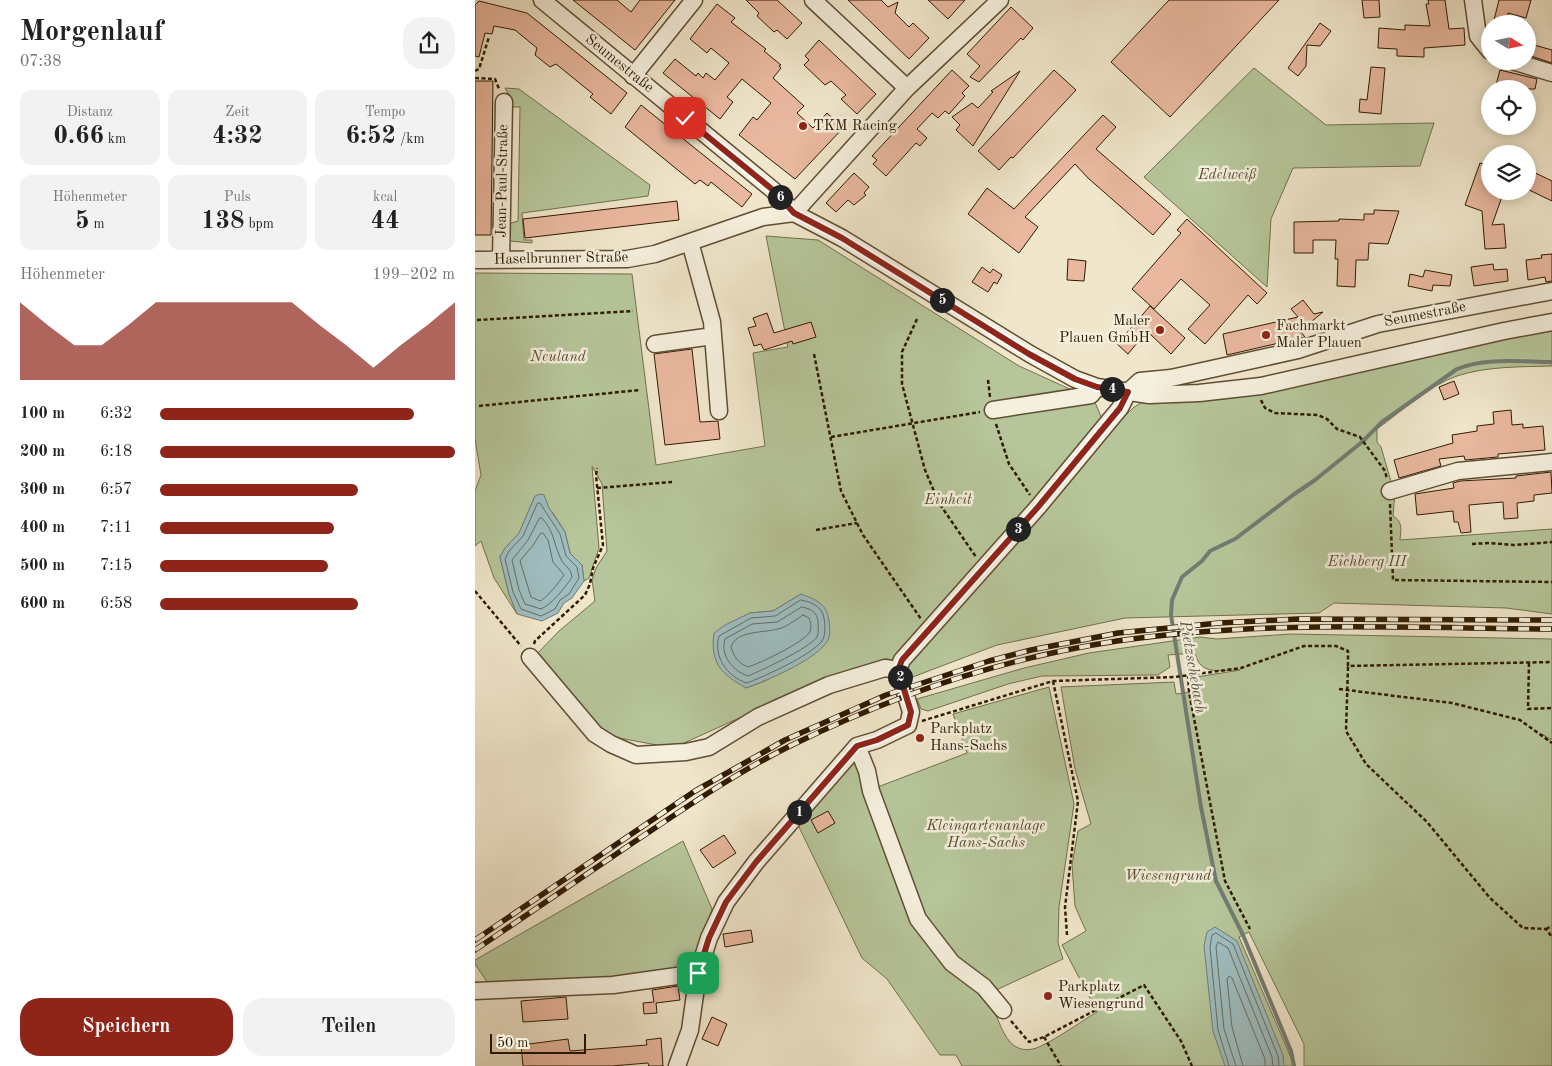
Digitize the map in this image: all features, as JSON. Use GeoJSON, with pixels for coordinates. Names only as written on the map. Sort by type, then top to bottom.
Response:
{"type":"FeatureCollection","features":[{"type":"Feature","properties":{"kind":"street","name":"Seumestraße"},"geometry":{"type":"LineString","coordinates":[[542,0],[773,190],[794,213],[842,238],[1029,354],[1075,379],[1097,387],[1149,395],[1199,393],[1261,386],[1504,331],[1552,322]]}},
{"type":"Feature","properties":{"kind":"street"},"geometry":{"type":"LineString","coordinates":[[633,76],[694,0]]}},
{"type":"Feature","properties":{"kind":"street"},"geometry":{"type":"LineString","coordinates":[[813,0],[907,88]]}},
{"type":"Feature","properties":{"kind":"street"},"geometry":{"type":"LineString","coordinates":[[794,213],[907,88],[1000,0]]}},
{"type":"Feature","properties":{"kind":"street"},"geometry":{"type":"LineString","coordinates":[[1473,0],[1477,36],[1481,40]]}},
{"type":"Feature","properties":{"kind":"street"},"geometry":{"type":"LineString","coordinates":[[1536,68],[1552,73]]}},
{"type":"Feature","properties":{"kind":"street","name":"Jean-Paul-Straße"},"geometry":{"type":"LineString","coordinates":[[501,260],[504,102]]}},
{"type":"Feature","properties":{"kind":"street","name":"Haselbrunner Straße"},"geometry":{"type":"LineString","coordinates":[[475,260],[627,259],[655,254],[763,217],[794,213]]}},
{"type":"Feature","properties":{"kind":"street"},"geometry":{"type":"LineString","coordinates":[[690,242],[712,322],[719,411]]}},
{"type":"Feature","properties":{"kind":"street","name":"Seumestraße"},"geometry":{"type":"LineString","coordinates":[[1128,392],[1140,381],[1171,378],[1298,350],[1378,324],[1552,291]]}},
{"type":"Feature","properties":{"kind":"street"},"geometry":{"type":"LineString","coordinates":[[655,344],[713,336]]}},
{"type":"Feature","properties":{"kind":"street"},"geometry":{"type":"LineString","coordinates":[[993,410],[1091,395],[1097,387]]}},
{"type":"Feature","properties":{"kind":"street"},"geometry":{"type":"LineString","coordinates":[[677,1066],[690,1030],[698,973],[709,938],[726,902],[756,862],[857,746],[877,740],[908,725],[911,712],[898,670],[902,660],[1038,507],[1120,408],[1128,392]]}},
{"type":"Feature","properties":{"kind":"street"},"geometry":{"type":"LineString","coordinates":[[1390,491],[1458,471],[1552,462]]}},
{"type":"Feature","properties":{"kind":"street"},"geometry":{"type":"LineString","coordinates":[[530,657],[595,734],[635,755],[686,752],[709,748],[758,718],[829,685],[885,668],[898,670]]}},
{"type":"Feature","properties":{"kind":"street"},"geometry":{"type":"LineString","coordinates":[[857,746],[867,772],[871,791],[918,918],[952,963],[984,987],[1003,1010]]}},
{"type":"Feature","properties":{"kind":"street"},"geometry":{"type":"LineString","coordinates":[[475,991],[613,985],[698,973]]}},
{"type":"Feature","properties":{"kind":"path"},"geometry":{"type":"LineString","coordinates":[[475,71],[479,69],[489,37]]}},
{"type":"Feature","properties":{"kind":"path"},"geometry":{"type":"LineString","coordinates":[[475,78],[495,79],[504,102]]}},
{"type":"Feature","properties":{"kind":"path"},"geometry":{"type":"LineString","coordinates":[[477,320],[633,311]]}},
{"type":"Feature","properties":{"kind":"path"},"geometry":{"type":"LineString","coordinates":[[917,319],[902,352],[902,384],[912,423],[925,470],[939,503],[984,568]]}},
{"type":"Feature","properties":{"kind":"path"},"geometry":{"type":"LineString","coordinates":[[814,354],[841,491],[857,523],[917,615],[930,628]]}},
{"type":"Feature","properties":{"kind":"path"},"geometry":{"type":"LineString","coordinates":[[988,380],[993,410],[1009,464],[1038,507]]}},
{"type":"Feature","properties":{"kind":"path"},"geometry":{"type":"LineString","coordinates":[[1261,386],[1261,400],[1265,408],[1285,414],[1318,415],[1327,419],[1337,429],[1360,438],[1385,471],[1390,491],[1393,580],[1552,582]]}},
{"type":"Feature","properties":{"kind":"path"},"geometry":{"type":"LineString","coordinates":[[479,406],[640,390]]}},
{"type":"Feature","properties":{"kind":"path"},"geometry":{"type":"LineString","coordinates":[[831,437],[993,410]]}},
{"type":"Feature","properties":{"kind":"path"},"geometry":{"type":"LineString","coordinates":[[530,657],[535,640],[585,595],[590,584],[593,568],[603,545],[597,488],[597,468]]}},
{"type":"Feature","properties":{"kind":"path"},"geometry":{"type":"LineString","coordinates":[[597,488],[672,482]]}},
{"type":"Feature","properties":{"kind":"path"},"geometry":{"type":"LineString","coordinates":[[815,530],[857,523]]}},
{"type":"Feature","properties":{"kind":"path"},"geometry":{"type":"LineString","coordinates":[[1472,544],[1489,542],[1514,545],[1552,542]]}},
{"type":"Feature","properties":{"kind":"path"},"geometry":{"type":"LineString","coordinates":[[475,591],[530,657]]}},
{"type":"Feature","properties":{"kind":"path"},"geometry":{"type":"LineString","coordinates":[[908,725],[1053,681],[1188,675],[1241,668],[1304,646],[1336,646],[1348,651],[1346,732],[1366,764],[1427,822],[1490,898],[1523,928],[1546,929],[1552,926]]}},
{"type":"Feature","properties":{"kind":"path"},"geometry":{"type":"LineString","coordinates":[[1348,666],[1552,662]]}},
{"type":"Feature","properties":{"kind":"path"},"geometry":{"type":"LineString","coordinates":[[1529,663],[1528,709],[1552,708]]}},
{"type":"Feature","properties":{"kind":"path"},"geometry":{"type":"LineString","coordinates":[[1188,675],[1189,692],[1225,881],[1250,929]]}},
{"type":"Feature","properties":{"kind":"path"},"geometry":{"type":"LineString","coordinates":[[1053,681],[1078,801],[1065,907],[1067,935]]}},
{"type":"Feature","properties":{"kind":"path"},"geometry":{"type":"LineString","coordinates":[[1339,689],[1452,703],[1520,720],[1552,743]]}},
{"type":"Feature","properties":{"kind":"path"},"geometry":{"type":"LineString","coordinates":[[1546,929],[1552,937]]}},
{"type":"Feature","properties":{"kind":"path"},"geometry":{"type":"LineString","coordinates":[[1003,1010],[1029,1042],[1043,1037],[1144,984],[1181,1041],[1192,1066]]}},
{"type":"Feature","properties":{"kind":"path"},"geometry":{"type":"LineString","coordinates":[[1043,1037],[1061,1066]]}},
{"type":"Feature","properties":{"kind":"green space","name":"Edelweiß"},"geometry":{"type":"Polygon","coordinates":[[[1254,68],[1326,125],[1434,123],[1420,166],[1293,168],[1271,219],[1267,287],[1144,177],[1254,68]]]}},
{"type":"Feature","properties":{"kind":"green space"},"geometry":{"type":"Polygon","coordinates":[[[505,88],[519,89],[650,185],[648,196],[522,213],[524,240],[532,240],[532,243],[509,241],[508,224],[518,221],[520,107],[508,107],[508,93],[505,88]]]}},
{"type":"Feature","properties":{"kind":"green space"},"geometry":{"type":"Polygon","coordinates":[[[766,236],[818,240],[1019,366],[1094,400],[1102,419],[1118,423],[1133,408],[1147,399],[1552,329],[1552,366],[1480,370],[1446,380],[1426,392],[1377,429],[1377,442],[1381,447],[1392,485],[1381,490],[1388,494],[1395,492],[1393,516],[1400,523],[1400,540],[1552,529],[1552,614],[1506,608],[1334,603],[1319,613],[1125,618],[997,645],[910,678],[901,665],[885,659],[832,676],[673,748],[608,736],[569,698],[537,654],[559,631],[595,601],[592,580],[596,568],[607,551],[602,484],[592,466],[599,548],[589,578],[584,581],[582,565],[570,553],[565,532],[553,513],[535,496],[519,534],[505,548],[500,557],[509,594],[517,614],[494,578],[481,541],[475,546],[475,491],[481,475],[475,439],[475,273],[632,274],[656,465],[765,446],[753,353],[788,347],[766,236]],[[801,594],[773,611],[750,613],[746,688],[765,681],[811,656],[801,594]]]}},
{"type":"Feature","properties":{"kind":"green space","name":"Wiesengrund"},"geometry":{"type":"Polygon","coordinates":[[[1291,634],[1552,639],[1552,740],[1542,734],[1552,742],[1552,1066],[1304,1066],[1304,1044],[1249,932],[1239,937],[1293,1066],[962,1066],[956,1055],[940,1055],[887,979],[862,958],[798,825],[852,764],[856,763],[916,922],[948,971],[971,984],[990,1003],[1010,1042],[1016,1047],[1024,1049],[1039,1047],[1097,1012],[1062,945],[1086,931],[1075,906],[1072,865],[1078,831],[1091,824],[1075,769],[1061,687],[1174,682],[1176,694],[1192,692],[1192,686],[1197,677],[1240,670],[1218,671],[1206,668],[1201,665],[1195,653],[1168,655],[1170,667],[1158,675],[1042,676],[1008,684],[928,711],[921,709],[917,699],[1024,668],[1089,653],[1200,637],[1217,639],[1291,634]]]}},
{"type":"Feature","properties":{"kind":"green space","name":"Kleingartenanlage Hans-Sachs"},"geometry":{"type":"Polygon","coordinates":[[[1049,687],[1074,804],[1059,907],[1058,943],[1063,959],[994,991],[943,944],[922,911],[909,877],[908,865],[904,864],[875,788],[967,753],[953,714],[1049,687]]]}},
{"type":"Feature","properties":{"kind":"green space"},"geometry":{"type":"Polygon","coordinates":[[[683,841],[712,909],[695,961],[685,968],[580,982],[488,983],[475,964],[475,960],[683,841]]]}},
{"type":"Feature","properties":{"kind":"water"},"geometry":{"type":"Polygon","coordinates":[[[544,495],[549,508],[565,532],[570,553],[582,565],[584,581],[572,598],[564,603],[558,613],[542,621],[517,614],[509,594],[500,557],[505,548],[519,533],[535,496],[544,495]]]}},
{"type":"Feature","properties":{"kind":"water"},"geometry":{"type":"Polygon","coordinates":[[[801,594],[820,603],[826,610],[830,627],[828,641],[811,657],[765,681],[746,688],[730,678],[716,660],[713,643],[714,633],[725,625],[750,613],[773,611],[801,594]]]}},
{"type":"Feature","properties":{"kind":"water"},"geometry":{"type":"Polygon","coordinates":[[[1215,927],[1237,941],[1283,1055],[1284,1066],[1225,1066],[1213,1031],[1204,946],[1207,932],[1215,927]]]}},
{"type":"Feature","properties":{"kind":"building"},"geometry":{"type":"Polygon","coordinates":[[[573,0],[617,0],[631,12],[640,0],[675,0],[635,50],[573,0]]]}},
{"type":"Feature","properties":{"kind":"building"},"geometry":{"type":"Polygon","coordinates":[[[746,0],[777,0],[802,23],[787,39],[777,30],[774,32],[757,16],[759,13],[746,0]]]}},
{"type":"Feature","properties":{"kind":"building"},"geometry":{"type":"Polygon","coordinates":[[[848,0],[881,0],[888,7],[898,2],[895,13],[909,27],[913,23],[929,38],[909,59],[848,0]]]}},
{"type":"Feature","properties":{"kind":"building"},"geometry":{"type":"Polygon","coordinates":[[[928,0],[965,0],[948,19],[928,0]]]}},
{"type":"Feature","properties":{"kind":"building"},"geometry":{"type":"Polygon","coordinates":[[[1169,0],[1279,0],[1170,117],[1111,62],[1169,0]]]}},
{"type":"Feature","properties":{"kind":"building"},"geometry":{"type":"Polygon","coordinates":[[[1362,0],[1379,0],[1380,17],[1364,18],[1362,0]]]}},
{"type":"Feature","properties":{"kind":"building"},"geometry":{"type":"Polygon","coordinates":[[[1428,0],[1445,0],[1449,29],[1464,28],[1465,45],[1424,48],[1424,57],[1397,56],[1397,49],[1378,48],[1379,28],[1405,30],[1405,25],[1430,26],[1426,4],[1429,4],[1428,0]]]}},
{"type":"Feature","properties":{"kind":"building"},"geometry":{"type":"Polygon","coordinates":[[[1499,0],[1531,0],[1527,15],[1508,13],[1508,15],[1495,15],[1499,0]]]}},
{"type":"Feature","properties":{"kind":"building"},"geometry":{"type":"Polygon","coordinates":[[[479,1],[527,13],[627,93],[611,114],[590,97],[593,94],[556,64],[550,67],[535,55],[537,48],[515,30],[494,26],[492,34],[485,33],[479,57],[475,56],[475,5],[479,1]]]}},
{"type":"Feature","properties":{"kind":"building"},"geometry":{"type":"Polygon","coordinates":[[[717,4],[735,18],[731,22],[766,49],[764,51],[781,65],[779,66],[781,68],[773,78],[804,106],[797,113],[813,128],[827,113],[843,128],[795,179],[739,135],[753,117],[757,120],[771,103],[742,79],[727,97],[733,102],[720,119],[663,73],[675,59],[696,76],[698,73],[703,78],[706,73],[715,80],[729,63],[711,48],[707,53],[690,39],[717,4]]]}},
{"type":"Feature","properties":{"kind":"building"},"geometry":{"type":"Polygon","coordinates":[[[1011,7],[1033,28],[979,82],[970,77],[980,66],[967,54],[1011,7]]]}},
{"type":"Feature","properties":{"kind":"building"},"geometry":{"type":"Polygon","coordinates":[[[1320,23],[1331,31],[1320,46],[1307,45],[1306,66],[1298,76],[1288,68],[1320,23]]]}},
{"type":"Feature","properties":{"kind":"building"},"geometry":{"type":"Polygon","coordinates":[[[819,40],[876,94],[857,114],[841,99],[846,95],[831,81],[825,85],[804,65],[809,60],[805,56],[819,40]]]}},
{"type":"Feature","properties":{"kind":"building"},"geometry":{"type":"Polygon","coordinates":[[[1536,46],[1552,50],[1552,63],[1536,58],[1536,46]]]}},
{"type":"Feature","properties":{"kind":"building"},"geometry":{"type":"Polygon","coordinates":[[[1371,67],[1385,68],[1381,114],[1359,112],[1360,99],[1367,100],[1371,67]]]}},
{"type":"Feature","properties":{"kind":"building"},"geometry":{"type":"Polygon","coordinates":[[[952,70],[969,86],[962,93],[965,96],[949,114],[945,111],[938,118],[932,113],[917,129],[927,138],[920,146],[916,143],[886,176],[873,164],[877,160],[872,156],[952,70]]]}},
{"type":"Feature","properties":{"kind":"building"},"geometry":{"type":"Polygon","coordinates":[[[1054,70],[1076,90],[1013,158],[1011,157],[999,170],[978,151],[1054,70]]]}},
{"type":"Feature","properties":{"kind":"building"},"geometry":{"type":"Polygon","coordinates":[[[1500,70],[1537,79],[1536,84],[1536,80],[1497,80],[1500,70]]]}},
{"type":"Feature","properties":{"kind":"building"},"geometry":{"type":"Polygon","coordinates":[[[1020,71],[973,146],[956,130],[960,125],[952,117],[972,103],[978,108],[993,92],[991,91],[1020,71]]]}},
{"type":"Feature","properties":{"kind":"building"},"geometry":{"type":"Polygon","coordinates":[[[475,81],[493,81],[491,235],[475,235],[475,81]]]}},
{"type":"Feature","properties":{"kind":"building"},"geometry":{"type":"Polygon","coordinates":[[[641,105],[752,194],[742,207],[711,182],[708,186],[700,180],[695,184],[625,127],[641,105]]]}},
{"type":"Feature","properties":{"kind":"building"},"geometry":{"type":"Polygon","coordinates":[[[1103,115],[1116,127],[1096,149],[1171,214],[1153,235],[1088,178],[1075,164],[1025,217],[1038,227],[1019,253],[968,214],[987,188],[1014,209],[1103,115]]]}},
{"type":"Feature","properties":{"kind":"building"},"geometry":{"type":"Polygon","coordinates":[[[1481,163],[1481,200],[1501,200],[1492,225],[1504,224],[1506,248],[1485,249],[1482,211],[1465,205],[1481,163]]]}},
{"type":"Feature","properties":{"kind":"building"},"geometry":{"type":"Polygon","coordinates":[[[854,173],[869,187],[864,193],[866,195],[854,205],[848,200],[836,212],[826,203],[854,173]]]}},
{"type":"Feature","properties":{"kind":"building"},"geometry":{"type":"Polygon","coordinates":[[[1536,173],[1552,181],[1552,201],[1536,193],[1536,173]]]}},
{"type":"Feature","properties":{"kind":"building"},"geometry":{"type":"Polygon","coordinates":[[[677,201],[679,220],[525,238],[523,219],[677,201]]]}},
{"type":"Feature","properties":{"kind":"building"},"geometry":{"type":"Polygon","coordinates":[[[1374,210],[1399,211],[1388,244],[1369,243],[1368,260],[1356,260],[1355,287],[1337,286],[1338,259],[1335,259],[1336,240],[1313,240],[1313,253],[1294,253],[1294,222],[1339,221],[1339,219],[1364,220],[1364,214],[1374,214],[1374,210]]]}},
{"type":"Feature","properties":{"kind":"building"},"geometry":{"type":"Polygon","coordinates":[[[1187,219],[1267,293],[1257,304],[1248,295],[1205,344],[1188,329],[1210,305],[1181,279],[1154,309],[1132,289],[1181,233],[1177,230],[1187,219]]]}},
{"type":"Feature","properties":{"kind":"building"},"geometry":{"type":"Polygon","coordinates":[[[1552,254],[1552,281],[1546,282],[1545,277],[1528,280],[1526,260],[1542,258],[1541,255],[1552,254]]]}},
{"type":"Feature","properties":{"kind":"building"},"geometry":{"type":"Polygon","coordinates":[[[1068,259],[1086,261],[1084,281],[1067,280],[1068,259]]]}},
{"type":"Feature","properties":{"kind":"building"},"geometry":{"type":"Polygon","coordinates":[[[1493,264],[1494,270],[1507,269],[1508,281],[1474,286],[1471,267],[1493,264]]]}},
{"type":"Feature","properties":{"kind":"building"},"geometry":{"type":"Polygon","coordinates":[[[982,267],[990,273],[993,269],[1002,275],[997,284],[994,282],[988,292],[972,282],[982,267]]]}},
{"type":"Feature","properties":{"kind":"building"},"geometry":{"type":"Polygon","coordinates":[[[1425,270],[1452,275],[1450,286],[1433,285],[1432,291],[1408,286],[1410,274],[1423,277],[1425,270]]]}},
{"type":"Feature","properties":{"kind":"building","name":"Fachmarkt Maler Plauen"},"geometry":{"type":"Polygon","coordinates":[[[1303,300],[1314,314],[1323,312],[1300,331],[1305,337],[1227,355],[1223,334],[1298,317],[1291,309],[1303,300]]]}},
{"type":"Feature","properties":{"kind":"building","name":"Maler Plauen GmbH"},"geometry":{"type":"Polygon","coordinates":[[[1150,306],[1185,338],[1171,354],[1147,331],[1128,354],[1117,344],[1150,306]]]}},
{"type":"Feature","properties":{"kind":"building"},"geometry":{"type":"Polygon","coordinates":[[[767,313],[774,333],[811,322],[816,337],[793,344],[792,341],[764,350],[761,344],[754,346],[748,328],[756,326],[753,318],[767,313]]]}},
{"type":"Feature","properties":{"kind":"building"},"geometry":{"type":"Polygon","coordinates":[[[692,349],[700,422],[718,421],[720,439],[665,445],[654,354],[692,349]]]}},
{"type":"Feature","properties":{"kind":"building"},"geometry":{"type":"Polygon","coordinates":[[[1454,381],[1459,394],[1444,400],[1439,387],[1454,381]]]}},
{"type":"Feature","properties":{"kind":"building"},"geometry":{"type":"Polygon","coordinates":[[[1511,410],[1512,425],[1523,424],[1523,428],[1543,426],[1545,450],[1498,454],[1498,457],[1465,460],[1464,456],[1439,459],[1441,466],[1399,478],[1394,460],[1453,443],[1452,435],[1477,431],[1477,426],[1494,424],[1493,412],[1511,410]]]}},
{"type":"Feature","properties":{"kind":"building"},"geometry":{"type":"Polygon","coordinates":[[[1551,472],[1552,493],[1534,495],[1534,501],[1517,503],[1518,518],[1504,519],[1503,502],[1469,505],[1471,532],[1461,533],[1458,522],[1454,522],[1453,511],[1417,515],[1415,494],[1454,488],[1453,483],[1460,481],[1516,478],[1516,476],[1551,472]]]}},
{"type":"Feature","properties":{"kind":"building"},"geometry":{"type":"Polygon","coordinates":[[[828,811],[835,823],[818,833],[811,820],[828,811]]]}},
{"type":"Feature","properties":{"kind":"building"},"geometry":{"type":"Polygon","coordinates":[[[724,835],[736,853],[713,868],[700,850],[724,835]]]}},
{"type":"Feature","properties":{"kind":"building"},"geometry":{"type":"Polygon","coordinates":[[[751,930],[753,942],[725,947],[723,934],[751,930]]]}},
{"type":"Feature","properties":{"kind":"building"},"geometry":{"type":"Polygon","coordinates":[[[678,986],[680,1000],[656,1003],[657,1013],[644,1014],[643,1003],[654,1002],[652,990],[678,986]]]}},
{"type":"Feature","properties":{"kind":"building"},"geometry":{"type":"Polygon","coordinates":[[[566,997],[568,1019],[523,1022],[521,1001],[566,997]]]}},
{"type":"Feature","properties":{"kind":"building"},"geometry":{"type":"Polygon","coordinates":[[[712,1017],[727,1024],[718,1046],[702,1039],[712,1017]]]}},
{"type":"Feature","properties":{"kind":"building"},"geometry":{"type":"Polygon","coordinates":[[[661,1038],[663,1066],[649,1066],[648,1063],[611,1066],[523,1066],[521,1045],[568,1039],[570,1051],[647,1045],[646,1040],[661,1038]]]}},
{"type":"Feature","properties":{"kind":"waterway","name":"Pietzschebach"},"geometry":{"type":"LineString","coordinates":[[1294,1066],[1291,1051],[1243,935],[1216,881],[1201,807],[1171,615],[1172,600],[1182,577],[1202,561],[1210,551],[1235,539],[1315,480],[1362,442],[1382,422],[1457,369],[1468,365],[1491,362],[1552,362]]}},
{"type":"Feature","properties":{"kind":"railway"},"geometry":{"type":"LineString","coordinates":[[475,940],[695,791],[785,740],[886,695],[989,661],[1031,650],[1118,633],[1219,623],[1298,619],[1552,620]]}},
{"type":"Feature","properties":{"kind":"railway"},"geometry":{"type":"LineString","coordinates":[[475,950],[692,803],[792,745],[870,710],[991,668],[1033,657],[1117,641],[1225,630],[1334,627],[1552,629]]}},
{"type":"Feature","properties":{"kind":"place","name":"TKM Racing"},"geometry":{"type":"Point","coordinates":[803,126]}},
{"type":"Feature","properties":{"kind":"place","name":"Maler Plauen GmbH"},"geometry":{"type":"Point","coordinates":[1160,330]}},
{"type":"Feature","properties":{"kind":"place","name":"Fachmarkt Maler Plauen"},"geometry":{"type":"Point","coordinates":[1266,335]}},
{"type":"Feature","properties":{"kind":"place","name":"Parkplatz Hans-Sachs"},"geometry":{"type":"Point","coordinates":[920,738]}},
{"type":"Feature","properties":{"kind":"place","name":"Parkplatz Wiesengrund"},"geometry":{"type":"Point","coordinates":[1048,996]}},
{"type":"Feature","properties":{"kind":"route"},"geometry":{"type":"LineString","coordinates":[[685,118],[773,190],[794,213],[842,238],[1029,354],[1075,379],[1097,387],[1128,392],[1120,408],[1038,507],[902,660],[898,670],[911,712],[908,725],[877,740],[857,746],[756,862],[726,902],[709,938],[698,973]]}},
{"type":"Feature","properties":{"kind":"park label","name":"Neuland"},"geometry":{"type":"Point","coordinates":[558,357]}},
{"type":"Feature","properties":{"kind":"park label","name":"Einheit"},"geometry":{"type":"Point","coordinates":[948,500]}},
{"type":"Feature","properties":{"kind":"park label","name":"Eichberg III"},"geometry":{"type":"Point","coordinates":[1367,562]}}]}
